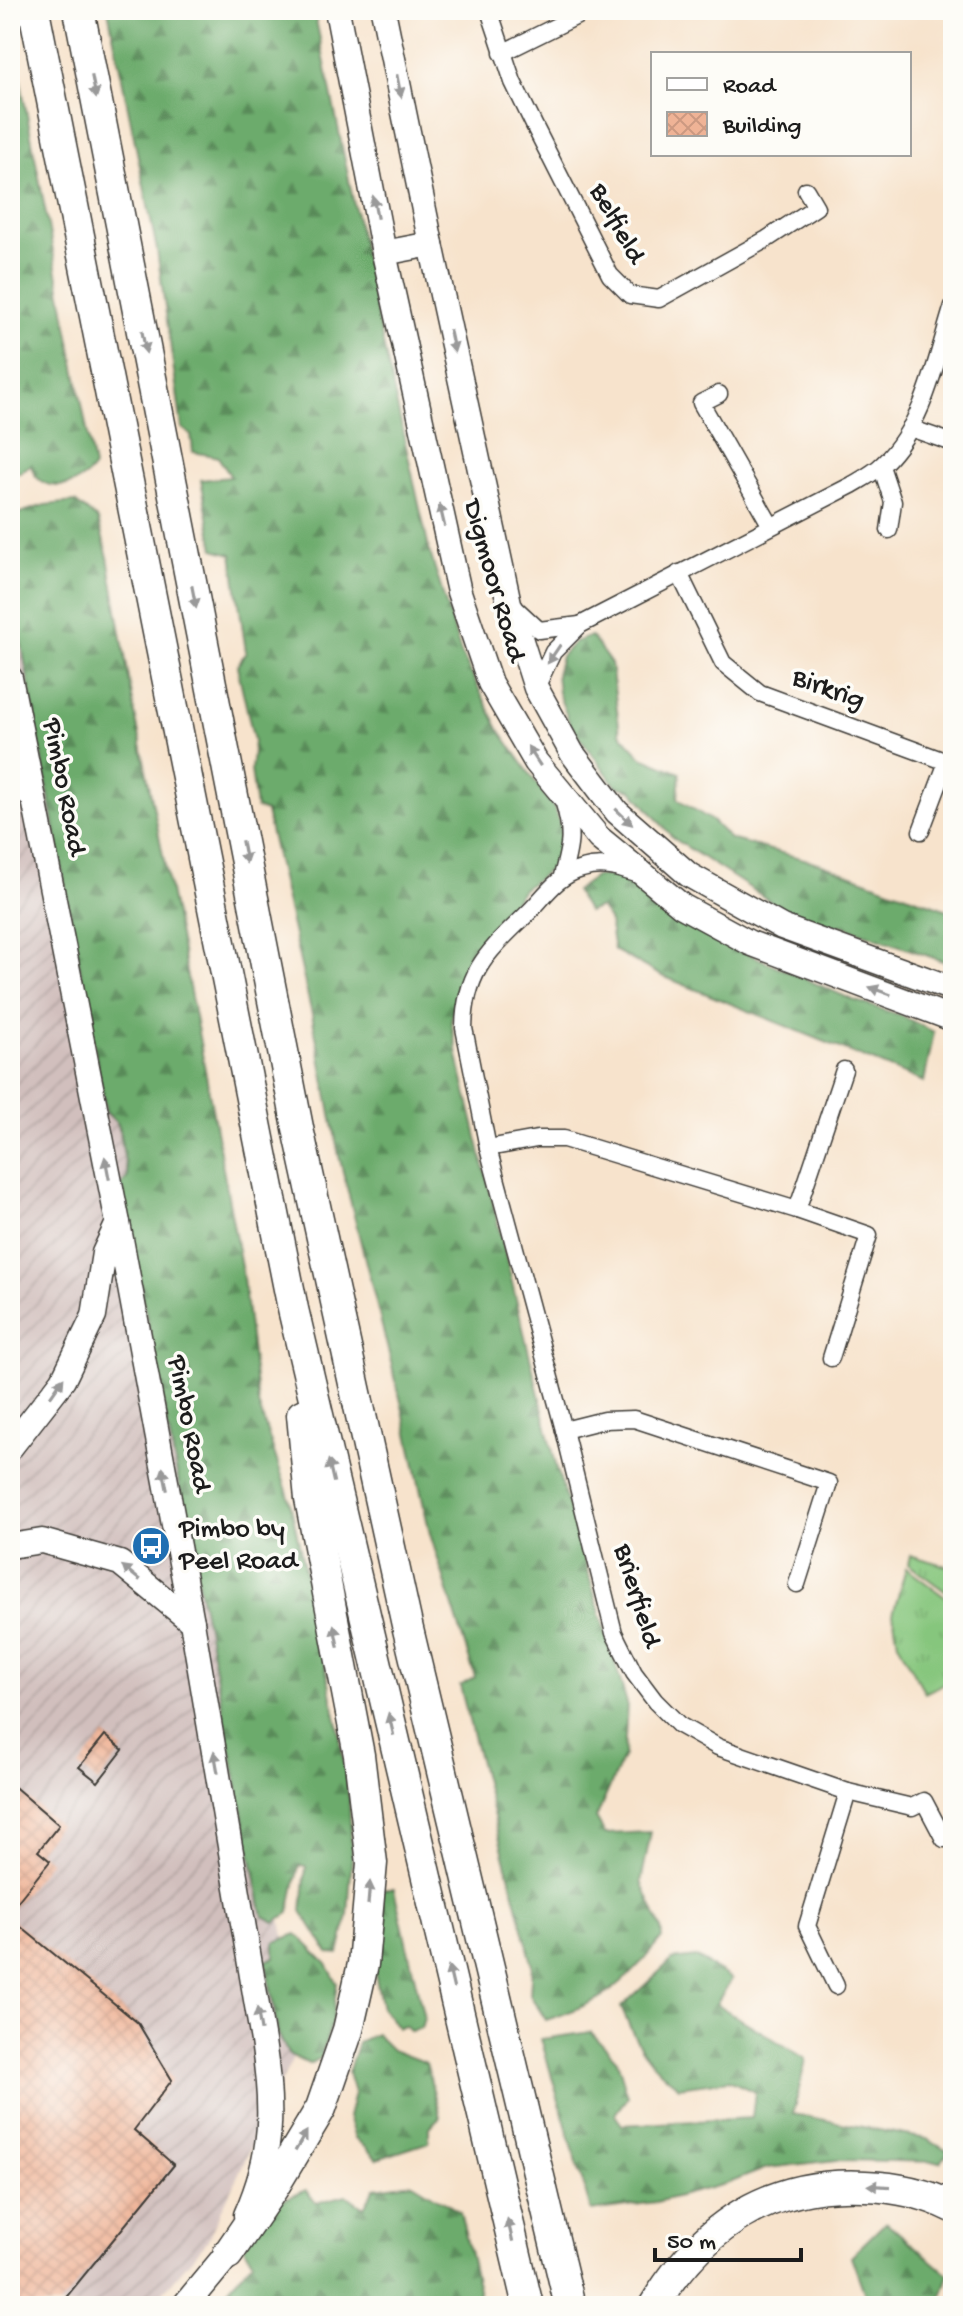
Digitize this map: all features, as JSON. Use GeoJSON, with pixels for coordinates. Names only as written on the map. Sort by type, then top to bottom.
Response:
{"type":"FeatureCollection","features":[{"type":"Feature","properties":{"kind":"highway"},"geometry":{"type":"LineString","coordinates":[[34,10],[293,1309],[528,2306]]}},
{"type":"Feature","properties":{"kind":"highway"},"geometry":{"type":"LineString","coordinates":[[79,10],[299,1133],[407,1625],[570,2306]]}},
{"type":"Feature","properties":{"kind":"highway"},"geometry":{"type":"LineString","coordinates":[[228,2254],[273,2188],[321,2108],[348,2030],[363,1964],[372,1863],[359,1755],[310,1499],[293,1309]]}},
{"type":"Feature","properties":{"kind":"highway"},"geometry":{"type":"LineString","coordinates":[[516,2074],[592,2306]]}},
{"type":"Feature","properties":{"kind":"highway"},"geometry":{"type":"LineString","coordinates":[[654,2306],[680,2267],[708,2238],[734,2218],[808,2188],[842,2185],[894,2187],[934,2198],[953,2207]]}},
{"type":"Feature","properties":{"kind":"main road","name":"Pimbo Road"},"geometry":{"type":"LineString","coordinates":[[185,2306],[228,2254]]}},
{"type":"Feature","properties":{"kind":"street","name":"Digmoor Road"},"geometry":{"type":"LineString","coordinates":[[337,10],[384,253],[459,592],[490,683],[536,762],[599,838],[682,906],[750,943],[953,1019]]}},
{"type":"Feature","properties":{"kind":"street","name":"Belfield"},"geometry":{"type":"LineString","coordinates":[[489,10],[502,53],[529,114],[610,275],[630,295],[659,299],[767,239],[816,207],[806,190]]}},
{"type":"Feature","properties":{"kind":"street"},"geometry":{"type":"LineString","coordinates":[[502,53],[589,10]]}},
{"type":"Feature","properties":{"kind":"street","name":"Digmoor Road"},"geometry":{"type":"LineString","coordinates":[[389,17],[431,244],[509,603],[536,688],[572,753],[617,812],[689,875],[782,927],[953,989]]}},
{"type":"Feature","properties":{"kind":"street"},"geometry":{"type":"LineString","coordinates":[[384,253],[431,244]]}},
{"type":"Feature","properties":{"kind":"street"},"geometry":{"type":"LineString","coordinates":[[536,688],[553,652],[580,625],[852,485],[881,466],[910,428],[921,405],[953,306]]}},
{"type":"Feature","properties":{"kind":"street"},"geometry":{"type":"LineString","coordinates":[[719,394],[701,403],[771,526]]}},
{"type":"Feature","properties":{"kind":"street"},"geometry":{"type":"LineString","coordinates":[[910,428],[953,443]]}},
{"type":"Feature","properties":{"kind":"street"},"geometry":{"type":"LineString","coordinates":[[881,466],[893,502],[889,530]]}},
{"type":"Feature","properties":{"kind":"street","name":"Birkrig"},"geometry":{"type":"LineString","coordinates":[[679,573],[723,663],[760,693],[947,762],[921,831]]}},
{"type":"Feature","properties":{"kind":"street"},"geometry":{"type":"LineString","coordinates":[[509,603],[539,630],[580,625]]}},
{"type":"Feature","properties":{"kind":"street","name":"Pimbo Road"},"geometry":{"type":"LineString","coordinates":[[10,678],[118,1223],[192,1622],[271,2096],[269,2137],[262,2172],[228,2254]]}},
{"type":"Feature","properties":{"kind":"street"},"geometry":{"type":"LineString","coordinates":[[10,761],[37,821]]}},
{"type":"Feature","properties":{"kind":"street"},"geometry":{"type":"LineString","coordinates":[[562,795],[571,826],[562,876]]}},
{"type":"Feature","properties":{"kind":"street"},"geometry":{"type":"LineString","coordinates":[[562,876],[592,866],[608,866],[643,875]]}},
{"type":"Feature","properties":{"kind":"street","name":"Brierfield"},"geometry":{"type":"LineString","coordinates":[[562,876],[489,951],[470,987],[464,1009],[464,1028],[488,1148],[564,1430],[614,1633],[634,1673],[655,1701],[679,1725],[718,1747],[848,1792],[912,1807],[924,1801],[944,1839]]}},
{"type":"Feature","properties":{"kind":"street"},"geometry":{"type":"LineString","coordinates":[[797,1210],[844,1070]]}},
{"type":"Feature","properties":{"kind":"street"},"geometry":{"type":"LineString","coordinates":[[488,1148],[537,1139],[564,1139],[869,1235],[831,1358]]}},
{"type":"Feature","properties":{"kind":"street"},"geometry":{"type":"LineString","coordinates":[[10,1448],[63,1380],[88,1329],[94,1316],[104,1253],[118,1223]]}},
{"type":"Feature","properties":{"kind":"street"},"geometry":{"type":"LineString","coordinates":[[564,1430],[604,1420],[634,1419],[829,1483],[797,1584]]}},
{"type":"Feature","properties":{"kind":"street"},"geometry":{"type":"LineString","coordinates":[[10,1546],[42,1541],[120,1563],[192,1622]]}},
{"type":"Feature","properties":{"kind":"street"},"geometry":{"type":"LineString","coordinates":[[836,1986],[807,1926],[848,1792]]}},
{"type":"Feature","properties":{"kind":"shaded area"},"geometry":{"type":"Polygon","coordinates":[[[10,495],[303,2036],[207,2241],[151,2306],[10,2306],[10,495]]]}},
{"type":"Feature","properties":{"kind":"green space"},"geometry":{"type":"Polygon","coordinates":[[[108,10],[314,10],[429,549],[461,653],[500,731],[555,810],[562,830],[553,867],[523,889],[478,944],[459,979],[451,1021],[557,1469],[627,1703],[624,1755],[596,1818],[605,1834],[651,1832],[641,1882],[661,1928],[662,1938],[612,1990],[584,2006],[546,2020],[530,1995],[532,1963],[460,1686],[475,1677],[430,1534],[402,1406],[339,1156],[312,1015],[266,812],[256,808],[251,770],[254,741],[237,666],[246,652],[232,554],[214,549],[201,480],[231,477],[218,457],[193,452],[191,435],[182,428],[157,250],[108,10]]]}},
{"type":"Feature","properties":{"kind":"green space"},"geometry":{"type":"Polygon","coordinates":[[[10,25],[94,467],[88,475],[60,486],[42,481],[31,465],[19,473],[10,470],[10,25]]]}},
{"type":"Feature","properties":{"kind":"green space"},"geometry":{"type":"Polygon","coordinates":[[[75,502],[98,520],[108,557],[243,1278],[258,1404],[289,1497],[339,1730],[349,1799],[352,1856],[348,1915],[339,1954],[328,1953],[302,1911],[306,1866],[299,1865],[289,1913],[275,1922],[263,1916],[121,1185],[128,1177],[118,1124],[106,1112],[10,579],[10,516],[45,505],[75,502]]]}},
{"type":"Feature","properties":{"kind":"green space"},"geometry":{"type":"Polygon","coordinates":[[[591,636],[611,664],[620,733],[642,757],[680,773],[678,799],[712,821],[730,839],[819,863],[953,912],[951,964],[841,925],[824,929],[790,914],[673,838],[632,790],[616,786],[570,724],[558,693],[556,674],[561,656],[574,642],[591,636]]]}},
{"type":"Feature","properties":{"kind":"green space"},"geometry":{"type":"Polygon","coordinates":[[[596,876],[624,876],[751,955],[934,1032],[924,1082],[660,975],[614,950],[609,920],[600,907],[588,912],[575,891],[596,876]]]}},
{"type":"Feature","properties":{"kind":"green space"},"geometry":{"type":"Polygon","coordinates":[[[910,1555],[953,1568],[953,1597],[908,1564],[910,1555]]]}},
{"type":"Feature","properties":{"kind":"green space"},"geometry":{"type":"Polygon","coordinates":[[[906,1568],[953,1603],[953,1679],[925,1693],[898,1643],[893,1614],[906,1568]]]}},
{"type":"Feature","properties":{"kind":"green space"},"geometry":{"type":"Polygon","coordinates":[[[380,1889],[394,1889],[424,2018],[421,2028],[411,2032],[405,2026],[398,2028],[382,2009],[374,1968],[380,1889]]]}},
{"type":"Feature","properties":{"kind":"green space"},"geometry":{"type":"Polygon","coordinates":[[[297,1934],[327,1964],[337,1983],[332,2021],[321,2057],[309,2064],[288,2054],[278,2033],[266,1961],[275,1957],[275,1942],[297,1934]]]}},
{"type":"Feature","properties":{"kind":"green space"},"geometry":{"type":"Polygon","coordinates":[[[696,1957],[732,1979],[716,2004],[806,2059],[793,2114],[927,2139],[949,2152],[941,2162],[837,2160],[767,2168],[729,2183],[656,2202],[591,2211],[541,2039],[591,2032],[617,2060],[628,2096],[615,2114],[622,2125],[752,2118],[755,2092],[729,2080],[679,2087],[668,2078],[644,2052],[621,2007],[672,1960],[696,1957]]]}},
{"type":"Feature","properties":{"kind":"green space"},"geometry":{"type":"Polygon","coordinates":[[[376,2034],[392,2050],[426,2063],[440,2117],[429,2127],[429,2142],[377,2159],[355,2138],[348,2117],[354,2093],[348,2073],[358,2042],[376,2034]]]}},
{"type":"Feature","properties":{"kind":"green space"},"geometry":{"type":"Polygon","coordinates":[[[413,2183],[460,2212],[482,2306],[213,2306],[253,2261],[243,2246],[275,2203],[306,2190],[316,2203],[346,2195],[364,2207],[375,2188],[413,2183]]]}},
{"type":"Feature","properties":{"kind":"green space"},"geometry":{"type":"Polygon","coordinates":[[[886,2222],[949,2275],[939,2306],[869,2306],[851,2256],[886,2222]]]}},
{"type":"Feature","properties":{"kind":"building"},"geometry":{"type":"Polygon","coordinates":[[[105,1735],[123,1750],[98,1782],[79,1767],[105,1735]]]}},
{"type":"Feature","properties":{"kind":"building"},"geometry":{"type":"Polygon","coordinates":[[[10,1783],[59,1825],[38,1851],[50,1861],[10,1911],[10,1783]]]}},
{"type":"Feature","properties":{"kind":"building"},"geometry":{"type":"Polygon","coordinates":[[[10,1918],[138,2023],[172,2080],[134,2130],[174,2165],[59,2306],[10,2306],[10,1918]]]}},
{"type":"Feature","properties":{"kind":"place","name":"Pimbo by Peel Road"},"geometry":{"type":"Point","coordinates":[151,1546]}}]}
